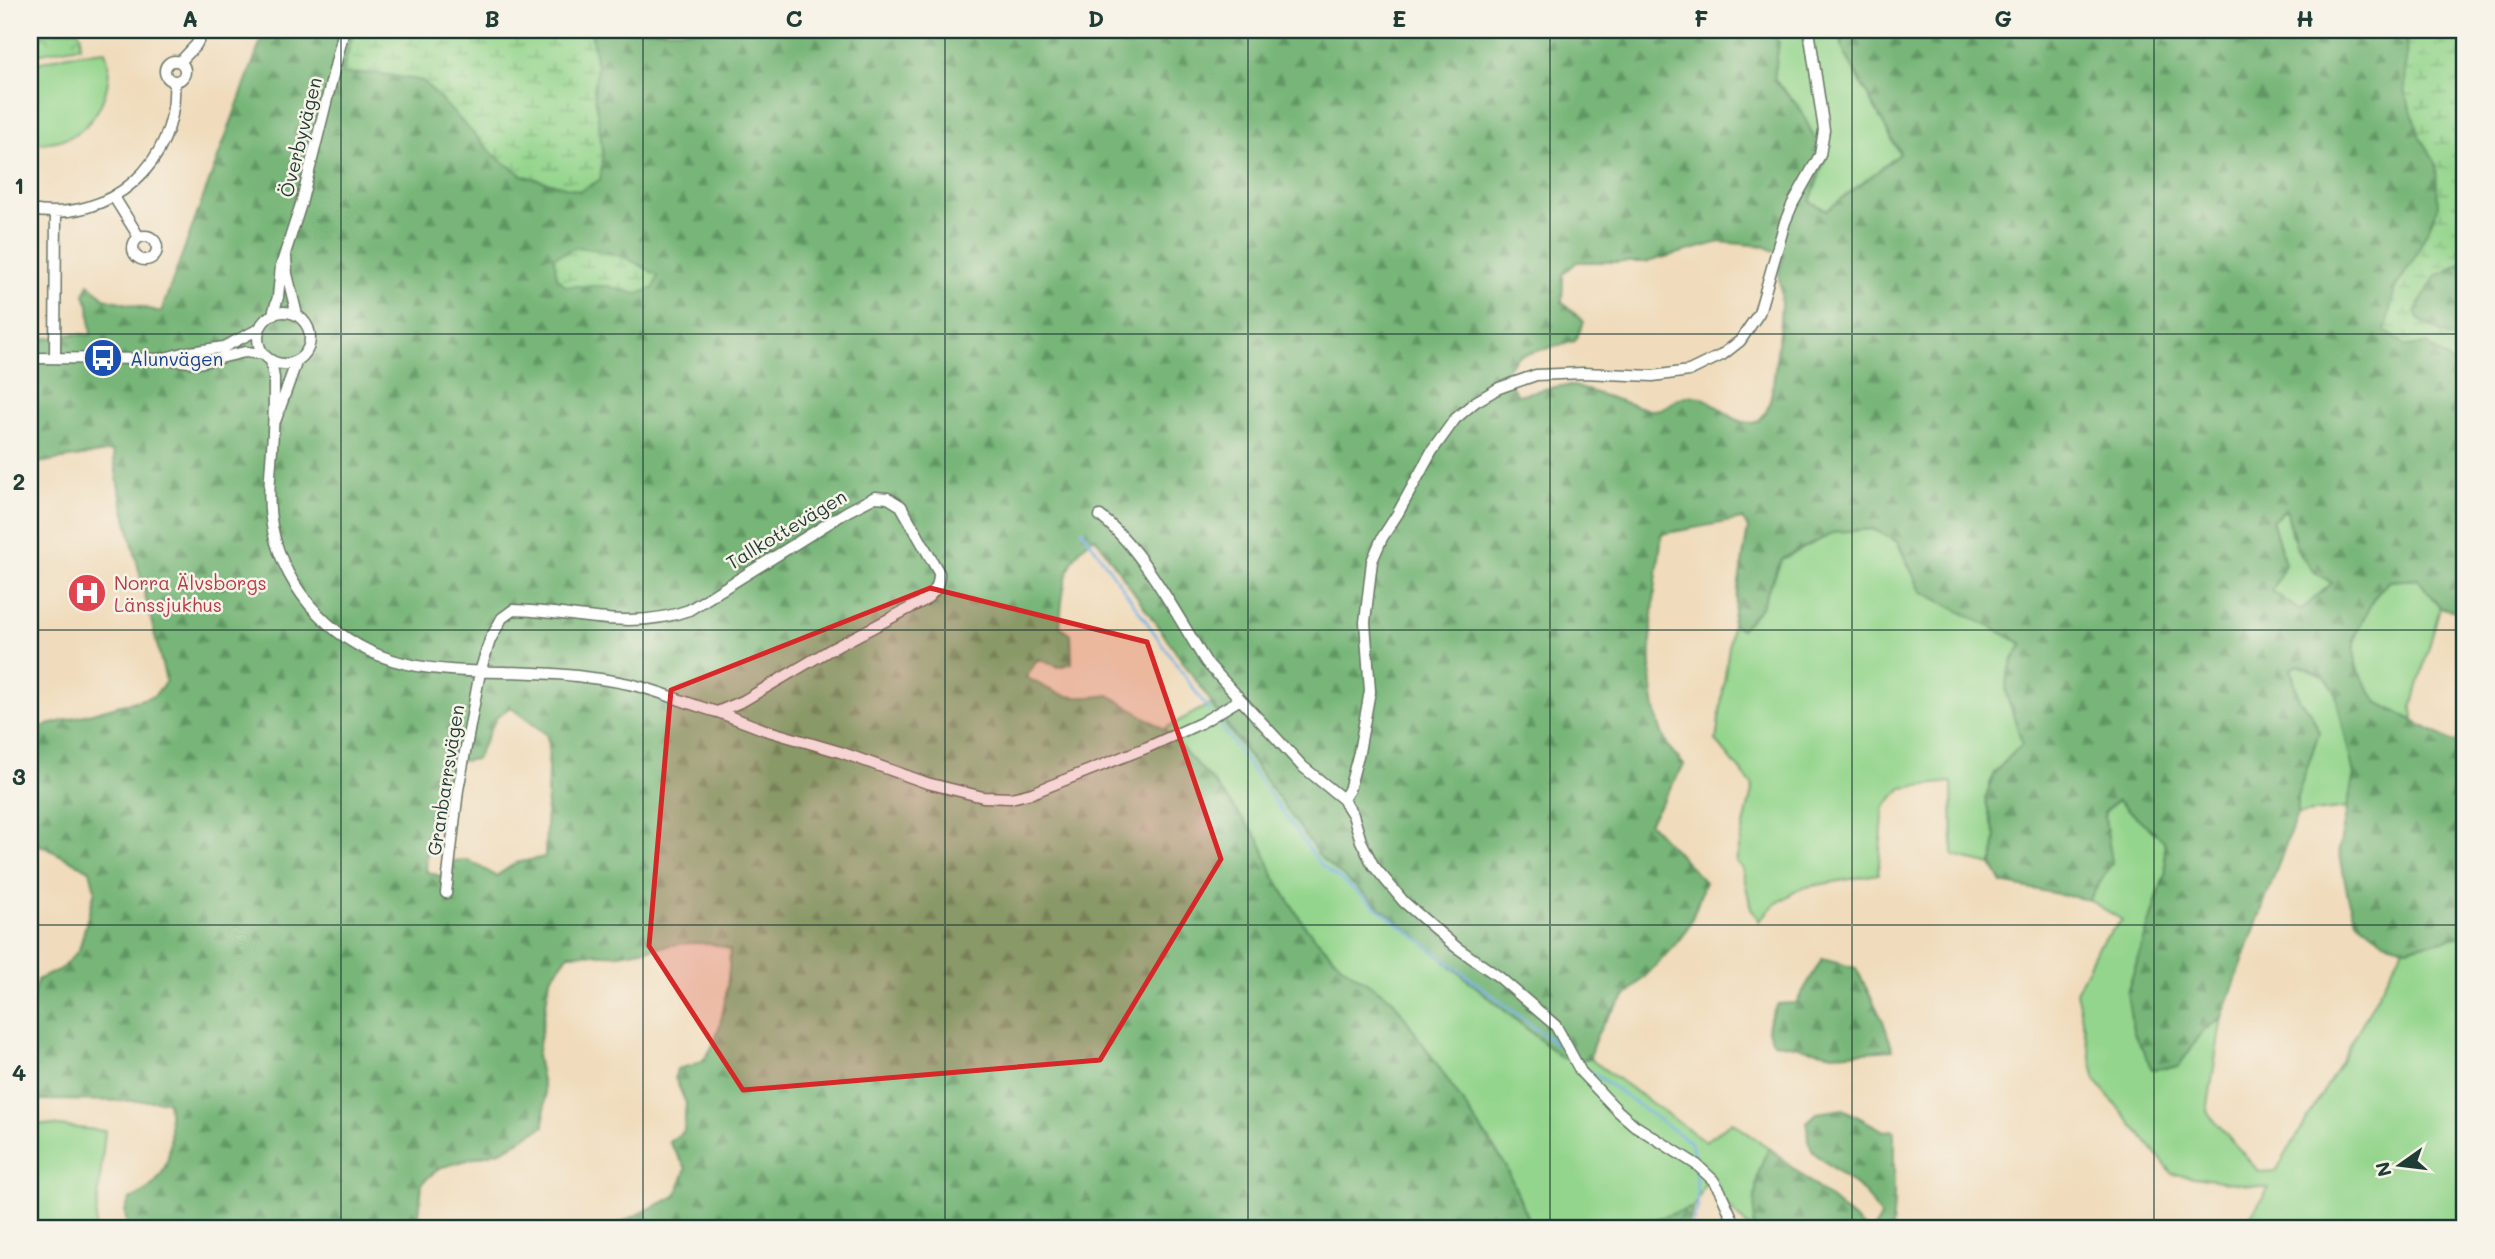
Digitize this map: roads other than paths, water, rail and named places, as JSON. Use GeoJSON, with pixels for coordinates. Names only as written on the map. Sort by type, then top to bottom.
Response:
{"type":"FeatureCollection","features":[{"type":"Feature","properties":{"kind":"street"},"geometry":{"type":"LineString","coordinates":[[180,62],[185,74],[181,80],[174,82],[168,79],[164,70],[170,62],[180,62],[196,45],[204,30]]}},
{"type":"Feature","properties":{"kind":"street","name":"Överbyvägen"},"geometry":{"type":"LineString","coordinates":[[273,314],[278,298],[281,266],[308,178],[344,30]]}},
{"type":"Feature","properties":{"kind":"street"},"geometry":{"type":"LineString","coordinates":[[1343,799],[1349,790],[1359,752],[1370,691],[1365,622],[1372,561],[1382,538],[1447,429],[1475,402],[1499,388],[1527,377],[1560,373],[1653,376],[1689,371],[1722,355],[1749,331],[1764,301],[1789,213],[1820,155],[1824,130],[1809,30]]}},
{"type":"Feature","properties":{"kind":"street"},"geometry":{"type":"LineString","coordinates":[[30,211],[56,214],[89,207],[114,197],[141,176],[153,161],[171,121],[175,97],[174,82]]}},
{"type":"Feature","properties":{"kind":"street"},"geometry":{"type":"LineString","coordinates":[[114,197],[139,237]]}},
{"type":"Feature","properties":{"kind":"street"},"geometry":{"type":"LineString","coordinates":[[55,358],[56,214]]}},
{"type":"Feature","properties":{"kind":"street","name":"Överbyvägen"},"geometry":{"type":"LineString","coordinates":[[286,253],[287,274],[297,315]]}},
{"type":"Feature","properties":{"kind":"street"},"geometry":{"type":"LineString","coordinates":[[30,358],[162,359],[199,363],[245,352],[267,357],[281,364],[296,360],[305,352],[310,341],[306,324],[297,315],[285,312],[273,314],[264,320],[259,329],[258,345],[267,357],[274,377],[269,490],[272,526],[293,582],[309,604],[334,630],[381,658],[414,667],[480,672],[523,670],[584,677],[642,688],[721,711],[765,730],[841,752],[927,783],[983,797],[1010,798],[1032,793],[1148,747],[1201,723],[1239,700]]}},
{"type":"Feature","properties":{"kind":"street"},"geometry":{"type":"LineString","coordinates":[[162,359],[183,352],[224,346],[259,329]]}},
{"type":"Feature","properties":{"kind":"street"},"geometry":{"type":"LineString","coordinates":[[273,430],[296,360]]}},
{"type":"Feature","properties":{"kind":"street","name":"Tallkottevägen"},"geometry":{"type":"LineString","coordinates":[[480,672],[490,640],[502,618],[513,610],[619,621],[653,620],[671,616],[688,610],[875,497],[888,498],[901,506],[939,573],[936,591],[925,600],[721,711]]}},
{"type":"Feature","properties":{"kind":"street"},"geometry":{"type":"LineString","coordinates":[[1100,516],[1136,554],[1206,662],[1303,766],[1343,799],[1353,815],[1361,841],[1373,865],[1404,902],[1456,947],[1541,1011],[1556,1026],[1581,1072],[1618,1111],[1634,1125],[1697,1165],[1713,1180],[1737,1229]]}},
{"type":"Feature","properties":{"kind":"street","name":"Granbarrsvägen"},"geometry":{"type":"LineString","coordinates":[[446,893],[458,790],[480,672]]}},
{"type":"Feature","properties":{"kind":"waterway"},"geometry":{"type":"LineString","coordinates":[[1082,530],[1210,712]]}},
{"type":"Feature","properties":{"kind":"waterway"},"geometry":{"type":"LineString","coordinates":[[1216,720],[1320,864],[1557,1045]]}},
{"type":"Feature","properties":{"kind":"waterway"},"geometry":{"type":"LineString","coordinates":[[1582,1065],[1691,1143],[1695,1159]]}},
{"type":"Feature","properties":{"kind":"waterway"},"geometry":{"type":"LineString","coordinates":[[1690,1229],[1698,1207],[1695,1167]]}},
{"type":"Feature","properties":{"kind":"place","name":"Alunvägen"},"geometry":{"type":"Point","coordinates":[103,358]}},
{"type":"Feature","properties":{"kind":"place","name":"Norra Älvsborgs Länssjukhus"},"geometry":{"type":"Point","coordinates":[87,593]}}]}
